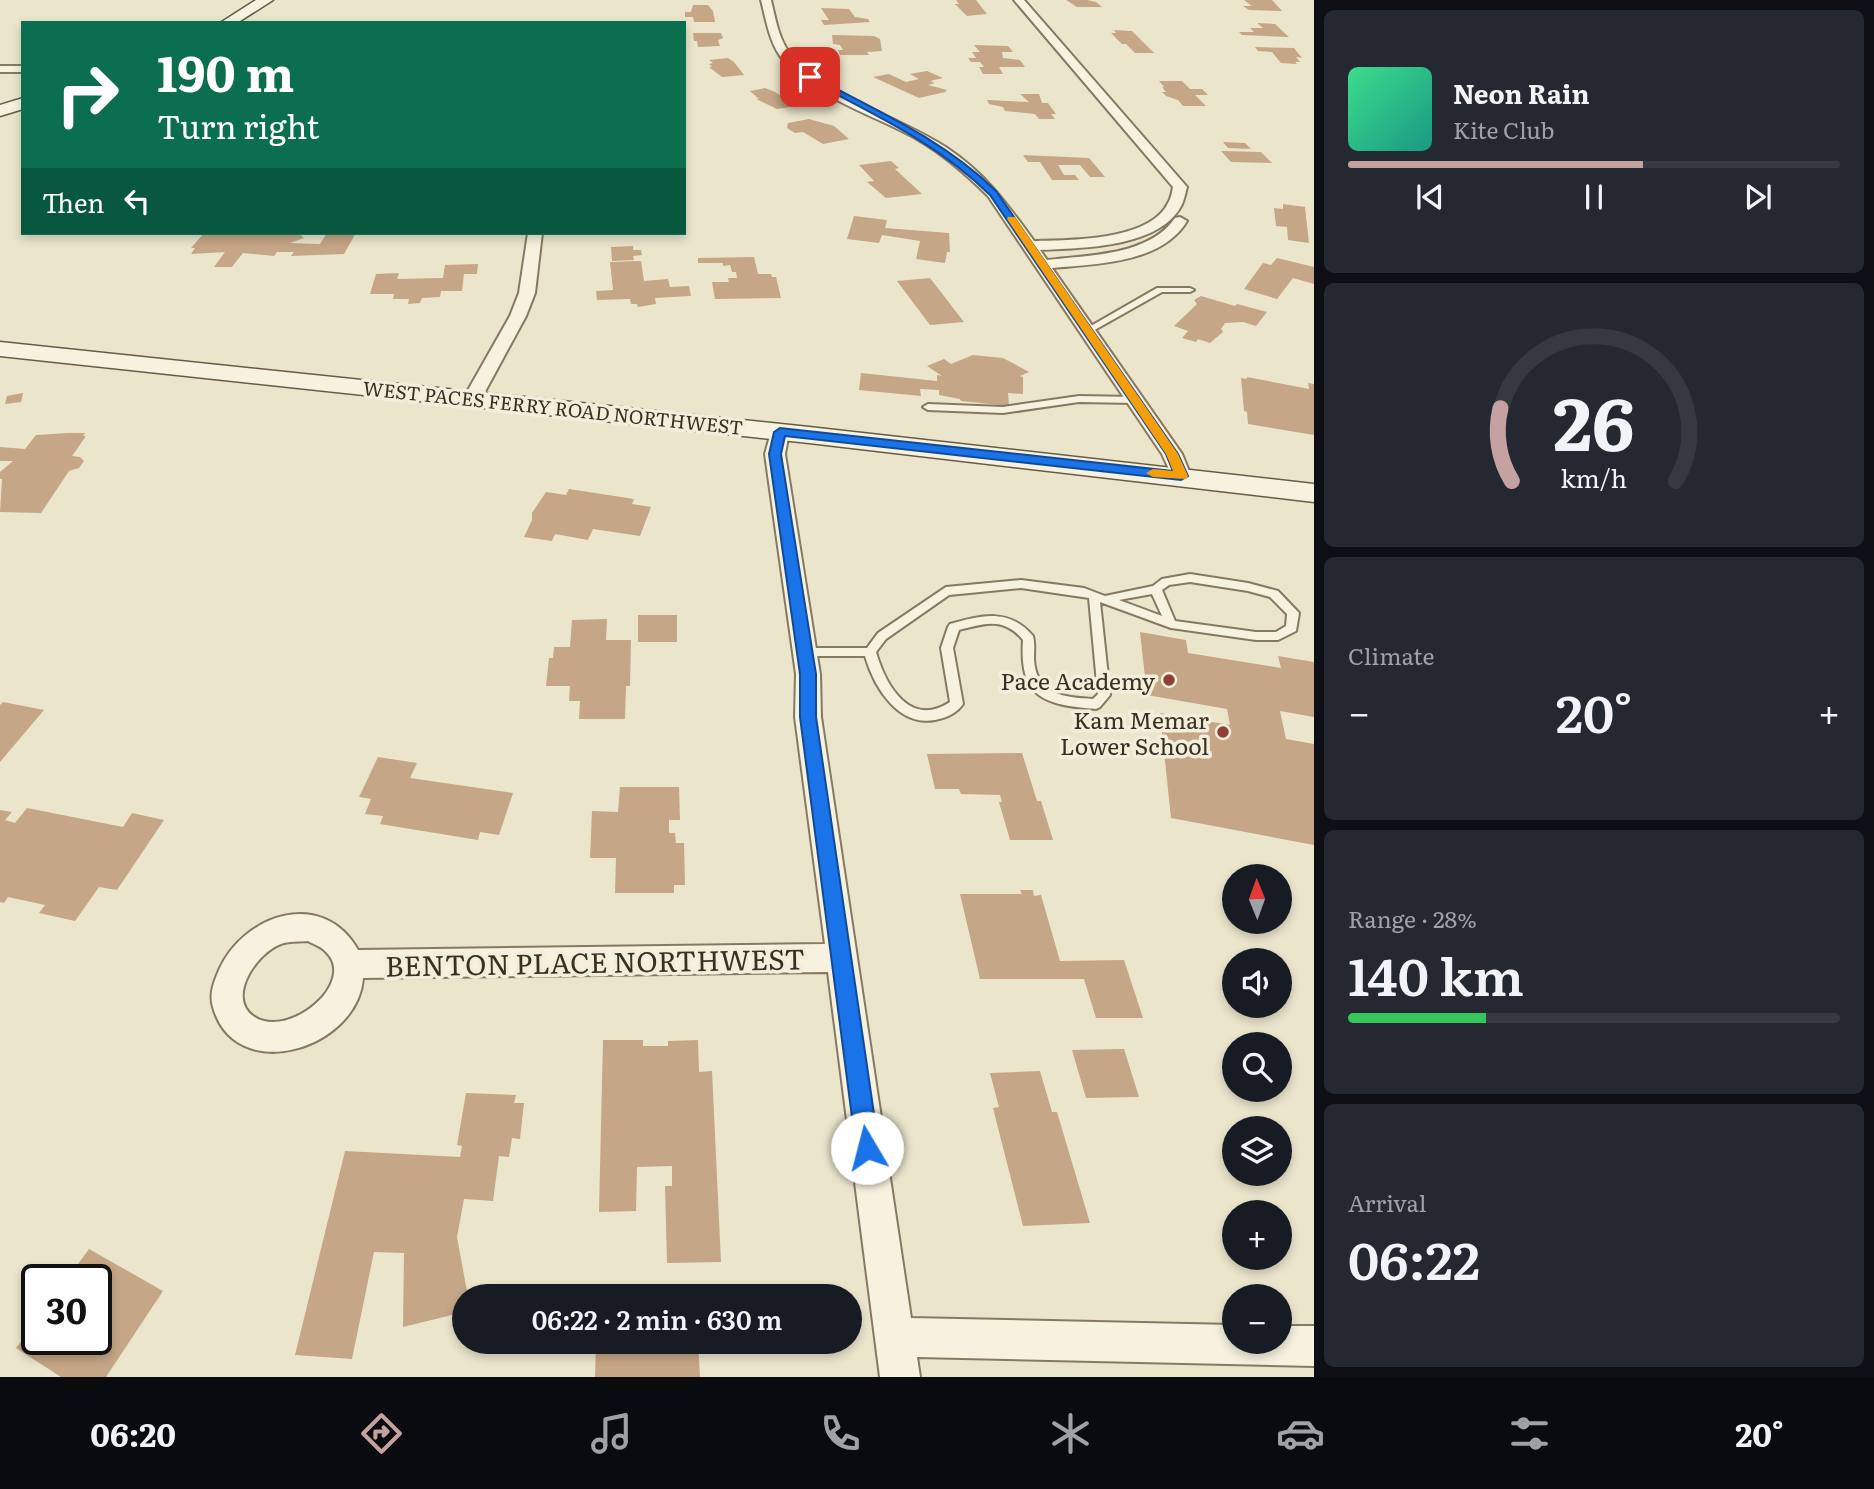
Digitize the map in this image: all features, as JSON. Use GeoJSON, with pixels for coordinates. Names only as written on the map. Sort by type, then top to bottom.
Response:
{"type":"FeatureCollection","features":[{"type":"Feature","properties":{"kind":"main road"},"geometry":{"type":"LineString","coordinates":[[230,21],[266,0]]}},
{"type":"Feature","properties":{"kind":"main road"},"geometry":{"type":"LineString","coordinates":[[0,111],[21,104]]}},
{"type":"Feature","properties":{"kind":"main road","name":"WEST PACES FERRY ROAD NORTHWEST"},"geometry":{"type":"LineString","coordinates":[[0,349],[472,398],[1314,493]]}},
{"type":"Feature","properties":{"kind":"street"},"geometry":{"type":"LineString","coordinates":[[766,0],[784,53],[793,65],[810,77],[914,132],[953,157],[993,193],[1172,454],[1181,476]]}},
{"type":"Feature","properties":{"kind":"street"},"geometry":{"type":"LineString","coordinates":[[1019,0],[1180,187],[1180,201],[1173,212],[1139,232],[1120,238],[1031,246]]}},
{"type":"Feature","properties":{"kind":"street"},"geometry":{"type":"LineString","coordinates":[[0,69],[21,69]]}},
{"type":"Feature","properties":{"kind":"street"},"geometry":{"type":"LineString","coordinates":[[1044,265],[1107,256],[1154,243],[1173,233],[1181,222],[1173,212]]}},
{"type":"Feature","properties":{"kind":"street"},"geometry":{"type":"LineString","coordinates":[[472,398],[518,316],[527,293],[536,235]]}},
{"type":"Feature","properties":{"kind":"street"},"geometry":{"type":"LineString","coordinates":[[780,432],[775,454],[808,674],[808,717],[900,1377]]}},
{"type":"Feature","properties":{"kind":"street","name":"BENTON PLACE NORTHWEST"},"geometry":{"type":"LineString","coordinates":[[349,964],[841,958]]}},
{"type":"Feature","properties":{"kind":"street"},"geometry":{"type":"LineString","coordinates":[[894,1337],[1314,1346]]}},
{"type":"Feature","properties":{"kind":"lane"},"geometry":{"type":"LineString","coordinates":[[1088,330],[1160,290],[1190,290]]}},
{"type":"Feature","properties":{"kind":"lane"},"geometry":{"type":"LineString","coordinates":[[928,407],[1003,410],[1079,399],[1135,400]]}},
{"type":"Feature","properties":{"kind":"lane"},"geometry":{"type":"LineString","coordinates":[[1100,597],[1104,695],[1096,704],[1063,703],[1041,692],[1026,665],[1029,639],[1022,628],[1006,619],[986,619],[954,627],[947,648],[957,705],[947,714],[920,716],[894,704],[873,671],[870,652],[882,636],[946,590],[1021,584],[1100,597],[1171,624],[1256,636],[1278,636],[1292,628],[1293,613],[1274,594],[1248,587],[1190,578],[1166,582],[1156,589],[1100,597]]}},
{"type":"Feature","properties":{"kind":"lane"},"geometry":{"type":"LineString","coordinates":[[1156,589],[1171,624]]}},
{"type":"Feature","properties":{"kind":"lane"},"geometry":{"type":"LineString","coordinates":[[805,652],[870,652]]}},
{"type":"Feature","properties":{"kind":"building"},"geometry":{"type":"Polygon","coordinates":[[[956,0],[976,0],[987,14],[967,16],[955,4],[959,4],[956,0]]]}},
{"type":"Feature","properties":{"kind":"building"},"geometry":{"type":"Polygon","coordinates":[[[1066,0],[1087,0],[1102,7],[1077,7],[1066,0]]]}},
{"type":"Feature","properties":{"kind":"building"},"geometry":{"type":"Polygon","coordinates":[[[1244,0],[1272,0],[1282,11],[1249,10],[1243,6],[1252,6],[1244,0]]]}},
{"type":"Feature","properties":{"kind":"building"},"geometry":{"type":"Polygon","coordinates":[[[693,5],[708,5],[713,11],[715,22],[694,22],[693,17],[685,17],[685,12],[691,12],[693,5]]]}},
{"type":"Feature","properties":{"kind":"building"},"geometry":{"type":"Polygon","coordinates":[[[821,8],[849,9],[855,17],[868,19],[870,22],[824,25],[821,20],[829,20],[821,8]]]}},
{"type":"Feature","properties":{"kind":"building"},"geometry":{"type":"Polygon","coordinates":[[[1257,23],[1275,24],[1289,37],[1242,35],[1239,32],[1254,32],[1250,28],[1263,28],[1257,23]]]}},
{"type":"Feature","properties":{"kind":"building"},"geometry":{"type":"Polygon","coordinates":[[[1114,30],[1132,31],[1154,53],[1135,53],[1111,33],[1116,33],[1114,30]]]}},
{"type":"Feature","properties":{"kind":"building"},"geometry":{"type":"Polygon","coordinates":[[[693,33],[721,33],[723,38],[718,40],[720,46],[698,47],[693,33]]]}},
{"type":"Feature","properties":{"kind":"building"},"geometry":{"type":"Polygon","coordinates":[[[832,35],[874,36],[880,39],[882,51],[867,52],[869,55],[840,55],[838,50],[843,50],[840,45],[833,44],[832,35]]]}},
{"type":"Feature","properties":{"kind":"building"},"geometry":{"type":"Polygon","coordinates":[[[974,45],[1008,46],[1013,52],[1002,52],[1003,58],[1020,60],[1025,67],[999,67],[1003,74],[983,74],[979,67],[984,67],[980,62],[971,62],[968,58],[976,58],[972,52],[980,52],[974,45]]]}},
{"type":"Feature","properties":{"kind":"building"},"geometry":{"type":"Polygon","coordinates":[[[1255,47],[1294,48],[1302,58],[1296,57],[1300,62],[1295,62],[1297,64],[1281,63],[1272,52],[1258,51],[1255,47]]]}},
{"type":"Feature","properties":{"kind":"building"},"geometry":{"type":"Polygon","coordinates":[[[728,58],[744,75],[722,77],[709,67],[712,67],[709,64],[713,63],[709,60],[728,58]]]}},
{"type":"Feature","properties":{"kind":"building"},"geometry":{"type":"Polygon","coordinates":[[[927,71],[943,78],[930,81],[935,83],[928,85],[947,90],[945,92],[919,98],[873,77],[889,74],[906,82],[919,79],[910,74],[927,71]]]}},
{"type":"Feature","properties":{"kind":"building"},"geometry":{"type":"Polygon","coordinates":[[[1159,81],[1182,81],[1190,89],[1202,89],[1208,95],[1195,95],[1206,106],[1183,106],[1178,100],[1162,92],[1166,92],[1159,81]]]}},
{"type":"Feature","properties":{"kind":"building"},"geometry":{"type":"Polygon","coordinates":[[[765,88],[796,106],[777,109],[756,99],[759,99],[750,91],[765,88]]]}},
{"type":"Feature","properties":{"kind":"building"},"geometry":{"type":"Polygon","coordinates":[[[1020,94],[1039,94],[1042,103],[1048,103],[1056,114],[1051,114],[1055,119],[1039,119],[1035,114],[1005,111],[1003,107],[989,104],[987,100],[1029,102],[1020,94]]]}},
{"type":"Feature","properties":{"kind":"building"},"geometry":{"type":"Polygon","coordinates":[[[809,119],[834,126],[849,139],[823,144],[803,132],[795,133],[787,128],[788,123],[809,119]]]}},
{"type":"Feature","properties":{"kind":"building"},"geometry":{"type":"Polygon","coordinates":[[[1223,142],[1245,143],[1251,149],[1228,148],[1223,142]]]}},
{"type":"Feature","properties":{"kind":"building"},"geometry":{"type":"Polygon","coordinates":[[[1221,151],[1261,152],[1272,163],[1231,162],[1221,151]]]}},
{"type":"Feature","properties":{"kind":"building"},"geometry":{"type":"Polygon","coordinates":[[[1023,155],[1089,158],[1105,177],[1090,177],[1080,165],[1058,165],[1064,175],[1075,175],[1079,180],[1052,180],[1040,162],[1028,162],[1023,155]]]}},
{"type":"Feature","properties":{"kind":"building"},"geometry":{"type":"Polygon","coordinates":[[[891,161],[899,168],[895,169],[922,194],[886,198],[867,182],[874,181],[859,165],[891,161]]]}},
{"type":"Feature","properties":{"kind":"building"},"geometry":{"type":"Polygon","coordinates":[[[1283,204],[1305,207],[1309,243],[1288,240],[1287,227],[1276,226],[1274,208],[1283,209],[1283,204]]]}},
{"type":"Feature","properties":{"kind":"building"},"geometry":{"type":"Polygon","coordinates":[[[854,216],[887,220],[885,228],[949,233],[950,252],[947,252],[945,263],[916,259],[920,241],[882,235],[879,243],[847,239],[854,216]]]}},
{"type":"Feature","properties":{"kind":"building"},"geometry":{"type":"Polygon","coordinates":[[[202,235],[300,235],[304,238],[290,243],[320,244],[326,235],[355,235],[344,254],[291,256],[294,252],[277,252],[274,256],[243,253],[232,267],[214,267],[225,252],[191,254],[195,248],[191,248],[202,235]]]}},
{"type":"Feature","properties":{"kind":"building"},"geometry":{"type":"Polygon","coordinates":[[[633,246],[633,250],[641,250],[642,255],[633,256],[634,260],[612,261],[611,247],[633,246]]]}},
{"type":"Feature","properties":{"kind":"building"},"geometry":{"type":"Polygon","coordinates":[[[754,257],[758,274],[771,274],[776,277],[781,298],[715,299],[712,282],[729,282],[728,278],[737,278],[736,272],[732,272],[730,265],[723,266],[723,263],[698,263],[698,258],[754,257]]]}},
{"type":"Feature","properties":{"kind":"building"},"geometry":{"type":"Polygon","coordinates":[[[1277,258],[1314,267],[1314,284],[1293,278],[1277,299],[1244,289],[1263,263],[1271,265],[1277,258]]]}},
{"type":"Feature","properties":{"kind":"building"},"geometry":{"type":"Polygon","coordinates":[[[641,261],[644,281],[668,279],[670,287],[689,286],[691,296],[655,298],[656,304],[638,307],[637,304],[631,304],[630,299],[597,300],[596,291],[613,290],[610,262],[641,261]]]}},
{"type":"Feature","properties":{"kind":"building"},"geometry":{"type":"Polygon","coordinates":[[[478,264],[477,274],[464,274],[462,291],[441,291],[440,297],[422,298],[420,303],[408,304],[409,299],[393,299],[394,294],[370,294],[376,274],[399,273],[397,279],[443,278],[445,265],[478,264]]]}},
{"type":"Feature","properties":{"kind":"building"},"geometry":{"type":"Polygon","coordinates":[[[930,278],[964,322],[930,325],[897,281],[930,278]]]}},
{"type":"Feature","properties":{"kind":"building"},"geometry":{"type":"Polygon","coordinates":[[[1201,296],[1267,312],[1256,326],[1243,322],[1225,323],[1221,329],[1223,332],[1210,343],[1182,338],[1188,331],[1174,326],[1197,304],[1194,300],[1201,296]]]}},
{"type":"Feature","properties":{"kind":"building"},"geometry":{"type":"Polygon","coordinates":[[[973,355],[1003,358],[1029,372],[1020,376],[1023,377],[1023,394],[1008,393],[1009,406],[961,401],[939,395],[939,390],[920,389],[921,396],[859,390],[861,373],[937,381],[937,375],[942,376],[927,366],[944,359],[951,364],[973,355]]]}},
{"type":"Feature","properties":{"kind":"building"},"geometry":{"type":"Polygon","coordinates":[[[1241,378],[1309,389],[1308,383],[1314,384],[1314,435],[1248,424],[1241,378]]]}},
{"type":"Feature","properties":{"kind":"building"},"geometry":{"type":"Polygon","coordinates":[[[23,393],[21,402],[5,404],[7,396],[23,393]]]}},
{"type":"Feature","properties":{"kind":"building"},"geometry":{"type":"Polygon","coordinates":[[[85,433],[83,436],[86,436],[72,456],[80,457],[84,461],[79,468],[69,471],[41,513],[0,512],[0,472],[13,461],[0,461],[0,447],[25,449],[36,435],[85,433]]]}},
{"type":"Feature","properties":{"kind":"building"},"geometry":{"type":"Polygon","coordinates":[[[569,489],[634,499],[632,504],[651,507],[640,536],[593,529],[588,540],[555,534],[552,541],[524,537],[532,520],[532,513],[546,492],[566,495],[569,489]]]}},
{"type":"Feature","properties":{"kind":"building"},"geometry":{"type":"Polygon","coordinates":[[[638,615],[677,615],[677,642],[638,642],[638,615]]]}},
{"type":"Feature","properties":{"kind":"building"},"geometry":{"type":"Polygon","coordinates":[[[607,619],[606,640],[631,640],[630,686],[626,686],[625,719],[579,719],[580,701],[569,701],[570,686],[546,686],[549,658],[553,658],[554,647],[570,647],[572,620],[607,619]]]}},
{"type":"Feature","properties":{"kind":"building","name":"Kam Memar Lower School"},"geometry":{"type":"Polygon","coordinates":[[[1140,632],[1186,640],[1188,653],[1281,668],[1278,656],[1314,662],[1314,717],[1280,711],[1286,739],[1314,744],[1314,845],[1171,818],[1160,713],[1230,725],[1227,709],[1147,695],[1140,632]]]}},
{"type":"Feature","properties":{"kind":"building"},"geometry":{"type":"Polygon","coordinates":[[[3,702],[44,710],[0,762],[0,705],[3,702]]]}},
{"type":"Feature","properties":{"kind":"building"},"geometry":{"type":"Polygon","coordinates":[[[1022,753],[1053,840],[1010,840],[999,802],[1002,802],[1000,795],[961,794],[959,789],[935,789],[927,754],[1022,753]]]}},
{"type":"Feature","properties":{"kind":"building"},"geometry":{"type":"Polygon","coordinates":[[[378,757],[417,763],[410,778],[513,793],[499,835],[480,832],[478,840],[380,824],[383,816],[365,814],[371,799],[359,797],[378,757]]]}},
{"type":"Feature","properties":{"kind":"building"},"geometry":{"type":"Polygon","coordinates":[[[620,787],[679,787],[680,820],[669,820],[669,833],[675,833],[676,843],[684,843],[685,885],[674,885],[674,893],[615,893],[616,858],[590,858],[592,811],[618,812],[620,787]]]}},
{"type":"Feature","properties":{"kind":"building"},"geometry":{"type":"Polygon","coordinates":[[[27,808],[123,827],[132,813],[164,820],[117,890],[99,887],[75,921],[39,913],[45,905],[8,897],[4,903],[0,902],[0,810],[12,812],[5,820],[15,823],[27,808]]]}},
{"type":"Feature","properties":{"kind":"building"},"geometry":{"type":"Polygon","coordinates":[[[1020,890],[1033,890],[1034,896],[1041,895],[1060,961],[1124,960],[1143,1018],[1096,1018],[1084,979],[980,979],[960,894],[1022,894],[1020,890]]]}},
{"type":"Feature","properties":{"kind":"building"},"geometry":{"type":"Polygon","coordinates":[[[603,1040],[643,1040],[643,1046],[668,1046],[668,1041],[698,1040],[699,1072],[712,1071],[721,1262],[667,1263],[665,1186],[672,1186],[672,1166],[637,1167],[636,1211],[599,1212],[603,1040]]]}},
{"type":"Feature","properties":{"kind":"building"},"geometry":{"type":"Polygon","coordinates":[[[1124,1049],[1139,1097],[1086,1098],[1072,1050],[1124,1049]]]}},
{"type":"Feature","properties":{"kind":"building"},"geometry":{"type":"Polygon","coordinates":[[[1040,1071],[1052,1112],[1057,1112],[1090,1223],[1023,1226],[993,1108],[999,1107],[990,1073],[1040,1071]]]}},
{"type":"Feature","properties":{"kind":"building"},"geometry":{"type":"Polygon","coordinates":[[[466,1093],[516,1095],[514,1103],[524,1103],[520,1139],[512,1138],[509,1157],[499,1156],[493,1201],[464,1199],[457,1237],[466,1284],[452,1284],[452,1315],[403,1327],[404,1253],[374,1252],[352,1359],[295,1355],[345,1151],[460,1157],[462,1146],[457,1145],[466,1093]]]}},
{"type":"Feature","properties":{"kind":"building"},"geometry":{"type":"Polygon","coordinates":[[[89,1249],[163,1291],[106,1377],[61,1377],[27,1355],[112,1355],[112,1264],[78,1264],[89,1249]]]}},
{"type":"Feature","properties":{"kind":"building"},"geometry":{"type":"Polygon","coordinates":[[[596,1354],[699,1354],[700,1377],[595,1377],[596,1354]]]}},
{"type":"Feature","properties":{"kind":"slow traffic"},"geometry":{"type":"LineString","coordinates":[[1011,219],[1172,454],[1181,476],[1153,473]]}},
{"type":"Feature","properties":{"kind":"place","name":"Pace Academy"},"geometry":{"type":"Point","coordinates":[1169,680]}},
{"type":"Feature","properties":{"kind":"place","name":"Kam Memar Lower School"},"geometry":{"type":"Point","coordinates":[1223,732]}},
{"type":"Feature","properties":{"kind":"route"},"geometry":{"type":"LineString","coordinates":[[810,77],[934,144],[974,174],[993,193],[1172,454],[1181,476],[780,432],[775,454],[808,674],[808,717],[867,1148]]}}]}
